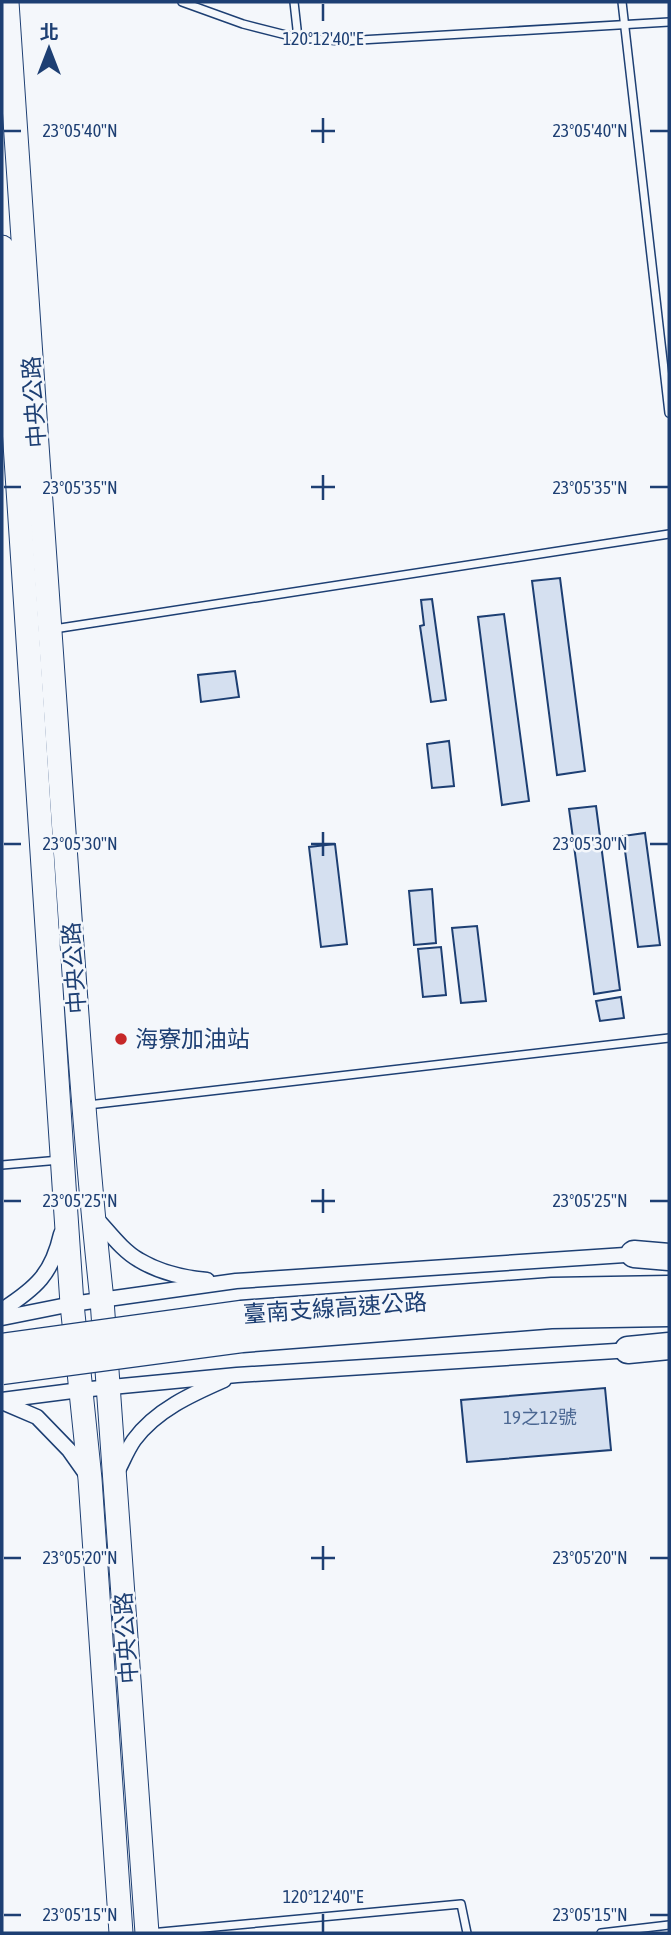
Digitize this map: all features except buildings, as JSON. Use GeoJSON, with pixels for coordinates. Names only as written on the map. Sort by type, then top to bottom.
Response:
{"type":"FeatureCollection","features":[{"type":"Feature","properties":{"kind":"highway"},"geometry":{"type":"LineString","coordinates":[[634,1254],[669,1255]]}},
{"type":"Feature","properties":{"kind":"highway","name":"臺南支線高速公路"},"geometry":{"type":"LineString","coordinates":[[2,1347],[241,1314],[552,1291],[669,1289]]}},
{"type":"Feature","properties":{"kind":"highway","name":"臺南支線高速公路"},"geometry":{"type":"LineString","coordinates":[[2,1371],[242,1339],[551,1314],[669,1313]]}},
{"type":"Feature","properties":{"kind":"highway"},"geometry":{"type":"LineString","coordinates":[[628,1350],[669,1349]]}},
{"type":"Feature","properties":{"kind":"main road","name":"中央公路"},"geometry":{"type":"LineString","coordinates":[[7,2],[23,502],[50,630],[92,1214],[102,1300],[147,1933]]}},
{"type":"Feature","properties":{"kind":"main road","name":"中央公路"},"geometry":{"type":"LineString","coordinates":[[2,247],[23,502],[72,1304],[90,1479],[121,1933]]}},
{"type":"Feature","properties":{"kind":"street"},"geometry":{"type":"LineString","coordinates":[[92,1214],[138,1259],[190,1279],[236,1281]]}},
{"type":"Feature","properties":{"kind":"street"},"geometry":{"type":"LineString","coordinates":[[2,1310],[39,1281],[52,1264],[66,1215]]}},
{"type":"Feature","properties":{"kind":"street"},"geometry":{"type":"LineString","coordinates":[[2,1318],[72,1304],[236,1281],[634,1254]]}},
{"type":"Feature","properties":{"kind":"street"},"geometry":{"type":"LineString","coordinates":[[2,1401],[80,1390],[237,1375],[628,1350]]}},
{"type":"Feature","properties":{"kind":"street"},"geometry":{"type":"LineString","coordinates":[[114,1478],[135,1439],[151,1423],[181,1399],[237,1375]]}},
{"type":"Feature","properties":{"kind":"street"},"geometry":{"type":"LineString","coordinates":[[2,1401],[37,1417],[69,1450],[90,1479]]}},
{"type":"Feature","properties":{"kind":"lane"},"geometry":{"type":"LineString","coordinates":[[182,2],[243,24],[298,38],[343,41],[669,22]]}},
{"type":"Feature","properties":{"kind":"lane"},"geometry":{"type":"LineString","coordinates":[[294,2],[298,38]]}},
{"type":"Feature","properties":{"kind":"lane"},"geometry":{"type":"LineString","coordinates":[[622,2],[669,413]]}},
{"type":"Feature","properties":{"kind":"lane"},"geometry":{"type":"LineString","coordinates":[[50,630],[669,534]]}},
{"type":"Feature","properties":{"kind":"lane"},"geometry":{"type":"LineString","coordinates":[[84,1105],[669,1038]]}},
{"type":"Feature","properties":{"kind":"lane"},"geometry":{"type":"LineString","coordinates":[[2,1165],[62,1160]]}},
{"type":"Feature","properties":{"kind":"lane"},"geometry":{"type":"LineString","coordinates":[[147,1933],[461,1904],[467,1933]]}},
{"type":"Feature","properties":{"kind":"lane"},"geometry":{"type":"LineString","coordinates":[[601,1933],[669,1925]]}},
{"type":"Feature","properties":{"kind":"place","name":"海寮加油站"},"geometry":{"type":"Point","coordinates":[121,1039]}}]}
